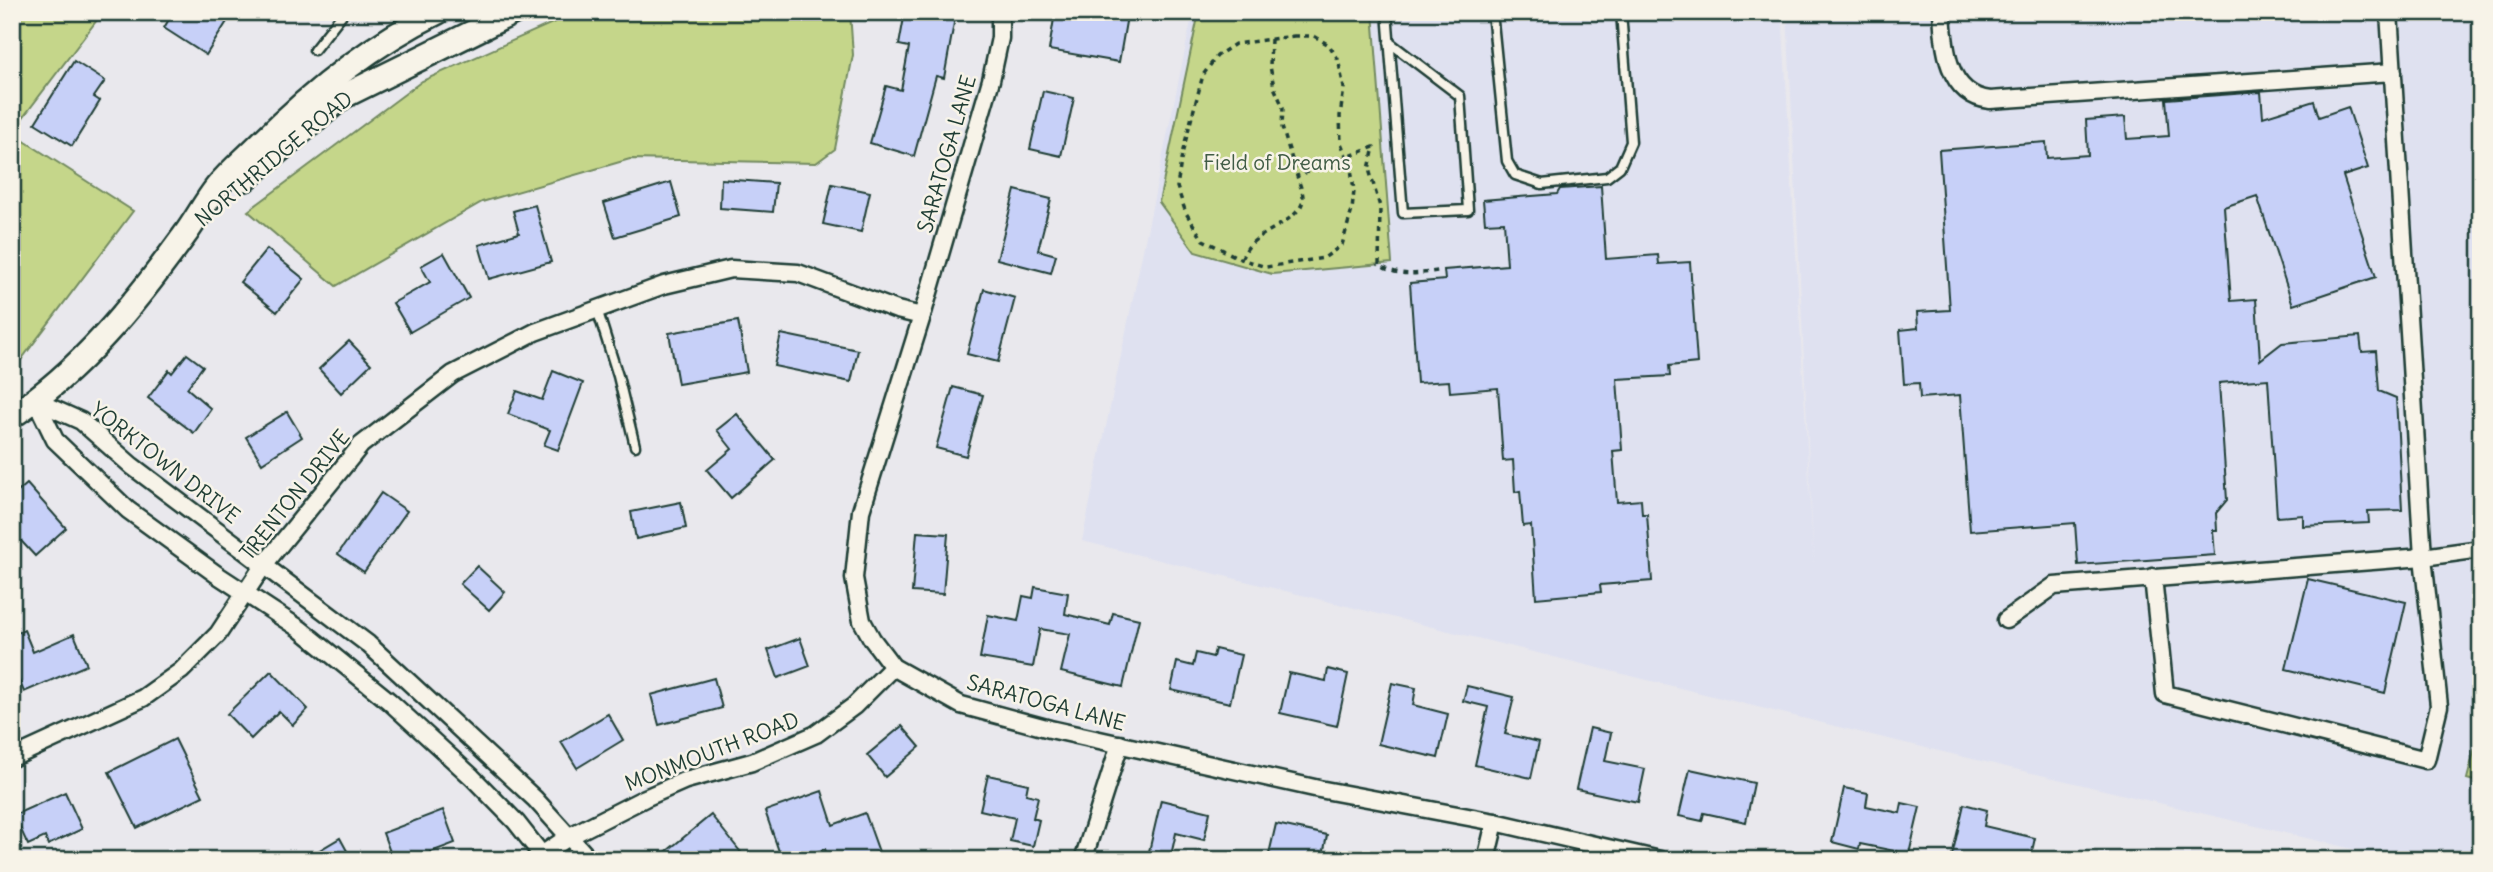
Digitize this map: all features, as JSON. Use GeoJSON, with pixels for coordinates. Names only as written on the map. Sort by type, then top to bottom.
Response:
{"type":"FeatureCollection","features":[{"type":"Feature","properties":{"kind":"main road","name":"NORTHRIDGE ROAD"},"geometry":{"type":"LineString","coordinates":[[276,141],[298,106],[369,51],[438,12]]}},
{"type":"Feature","properties":{"kind":"main road","name":"NORTHRIDGE ROAD"},"geometry":{"type":"LineString","coordinates":[[12,416],[36,401],[93,347],[122,316],[186,233],[276,141],[342,97],[514,12]]}},
{"type":"Feature","properties":{"kind":"street","name":"SARATOGA LANE"},"geometry":{"type":"LineString","coordinates":[[1000,12],[1000,38],[991,80],[861,511],[854,578],[862,621],[872,639],[894,667],[961,705],[1051,729],[1319,789],[1494,822],[1660,860]]}},
{"type":"Feature","properties":{"kind":"street"},"geometry":{"type":"LineString","coordinates":[[1942,12],[1944,50],[1951,71],[1970,94],[1990,100],[2393,72]]}},
{"type":"Feature","properties":{"kind":"street"},"geometry":{"type":"LineString","coordinates":[[2154,577],[2165,694],[2426,760],[2439,706],[2423,557],[2389,12]]}},
{"type":"Feature","properties":{"kind":"street","name":"TRENTON DRIVE"},"geometry":{"type":"LineString","coordinates":[[12,758],[81,729],[153,691],[181,671],[218,634],[264,566],[360,445],[453,374],[535,332],[664,285],[731,269],[798,273],[897,310],[922,316]]}},
{"type":"Feature","properties":{"kind":"street"},"geometry":{"type":"LineString","coordinates":[[36,401],[55,440],[118,501],[245,593],[300,629],[389,701],[472,777],[516,822],[540,858]]}},
{"type":"Feature","properties":{"kind":"street","name":"YORKTOWN DRIVE"},"geometry":{"type":"LineString","coordinates":[[36,401],[81,421],[132,466],[368,644],[535,799],[590,860]]}},
{"type":"Feature","properties":{"kind":"street"},"geometry":{"type":"LineString","coordinates":[[2006,620],[2054,586],[2423,557],[2481,549]]}},
{"type":"Feature","properties":{"kind":"street","name":"MONMOUTH ROAD"},"geometry":{"type":"LineString","coordinates":[[540,858],[570,836],[655,793],[686,780],[752,762],[816,734],[854,706],[894,667]]}},
{"type":"Feature","properties":{"kind":"street"},"geometry":{"type":"LineString","coordinates":[[1083,860],[1119,744]]}},
{"type":"Feature","properties":{"kind":"street"},"geometry":{"type":"LineString","coordinates":[[1486,860],[1494,822]]}},
{"type":"Feature","properties":{"kind":"lane"},"geometry":{"type":"LineString","coordinates":[[314,50],[344,12]]}},
{"type":"Feature","properties":{"kind":"lane"},"geometry":{"type":"LineString","coordinates":[[1387,12],[1389,42],[1403,213],[1468,210],[1460,96],[1389,42]]}},
{"type":"Feature","properties":{"kind":"lane"},"geometry":{"type":"LineString","coordinates":[[1492,12],[1507,161],[1515,175],[1542,184],[1607,177],[1620,167],[1631,142],[1621,12]]}},
{"type":"Feature","properties":{"kind":"lane"},"geometry":{"type":"LineString","coordinates":[[597,309],[618,376],[635,446]]}},
{"type":"Feature","properties":{"kind":"path"},"geometry":{"type":"LineString","coordinates":[[1314,36],[1329,46],[1338,60],[1344,88],[1341,143],[1347,157],[1354,191],[1353,210],[1342,245],[1324,258],[1293,265],[1266,267],[1241,259],[1203,240],[1186,213],[1177,187],[1182,154],[1203,75],[1217,56],[1235,44],[1314,36]]}},
{"type":"Feature","properties":{"kind":"path"},"geometry":{"type":"LineString","coordinates":[[1241,259],[1254,240],[1290,218],[1302,205],[1304,196],[1282,127],[1283,107],[1274,87],[1270,66],[1270,39]]}},
{"type":"Feature","properties":{"kind":"path"},"geometry":{"type":"LineString","coordinates":[[1297,176],[1374,146],[1369,169],[1380,207],[1379,265],[1392,273],[1438,271]]}},
{"type":"Feature","properties":{"kind":"shaded area"},"geometry":{"type":"Polygon","coordinates":[[[1193,12],[1782,12],[1814,567],[1787,12],[2481,12],[2481,860],[2399,860],[1859,732],[1082,541],[1193,12]]]}},
{"type":"Feature","properties":{"kind":"green space"},"geometry":{"type":"Polygon","coordinates":[[[12,12],[103,12],[12,132],[12,12]]]}},
{"type":"Feature","properties":{"kind":"green space"},"geometry":{"type":"Polygon","coordinates":[[[577,12],[850,12],[853,55],[835,149],[816,163],[630,159],[482,202],[336,286],[248,211],[422,81],[577,12]]]}},
{"type":"Feature","properties":{"kind":"green space","name":"Field of Dreams"},"geometry":{"type":"Polygon","coordinates":[[[1199,12],[1373,12],[1392,263],[1272,274],[1195,252],[1159,202],[1199,12]]]}},
{"type":"Feature","properties":{"kind":"green space"},"geometry":{"type":"Polygon","coordinates":[[[12,133],[133,211],[12,372],[12,133]]]}},
{"type":"Feature","properties":{"kind":"green space"},"geometry":{"type":"Polygon","coordinates":[[[2481,724],[2481,783],[2467,779],[2481,724]]]}},
{"type":"Feature","properties":{"kind":"building"},"geometry":{"type":"Polygon","coordinates":[[[173,12],[233,12],[206,55],[164,28],[173,12]]]}},
{"type":"Feature","properties":{"kind":"building"},"geometry":{"type":"Polygon","coordinates":[[[905,12],[956,12],[944,78],[936,76],[914,156],[870,143],[886,86],[901,90],[909,47],[899,45],[905,12]]]}},
{"type":"Feature","properties":{"kind":"building"},"geometry":{"type":"Polygon","coordinates":[[[1055,12],[1103,12],[1127,16],[1119,62],[1049,50],[1055,12]]]}},
{"type":"Feature","properties":{"kind":"building"},"geometry":{"type":"Polygon","coordinates":[[[74,61],[105,81],[94,97],[100,101],[72,146],[35,123],[74,61]]]}},
{"type":"Feature","properties":{"kind":"building"},"geometry":{"type":"Polygon","coordinates":[[[1043,91],[1074,98],[1061,156],[1030,149],[1043,91]]]}},
{"type":"Feature","properties":{"kind":"building"},"geometry":{"type":"Polygon","coordinates":[[[2261,92],[2263,117],[2314,101],[2319,117],[2348,107],[2368,168],[2343,176],[2376,277],[2293,305],[2257,196],[2224,207],[2231,301],[2256,299],[2260,360],[2282,343],[2360,336],[2362,352],[2376,351],[2379,391],[2396,398],[2402,510],[2368,511],[2369,523],[2303,526],[2303,515],[2277,517],[2268,379],[2219,383],[2227,500],[2216,513],[2217,530],[2213,530],[2215,555],[2078,565],[2075,523],[1970,531],[1960,395],[1920,398],[1919,383],[1904,384],[1900,330],[1918,328],[1917,312],[1950,310],[1939,150],[2046,142],[2047,158],[2088,155],[2086,120],[2125,117],[2127,139],[2169,136],[2166,99],[2261,92]]]}},
{"type":"Feature","properties":{"kind":"building"},"geometry":{"type":"Polygon","coordinates":[[[721,179],[776,183],[773,212],[720,208],[721,179]]]}},
{"type":"Feature","properties":{"kind":"building"},"geometry":{"type":"Polygon","coordinates":[[[671,182],[681,217],[615,237],[604,203],[671,182]]]}},
{"type":"Feature","properties":{"kind":"building"},"geometry":{"type":"Polygon","coordinates":[[[832,184],[870,192],[861,232],[823,224],[832,184]]]}},
{"type":"Feature","properties":{"kind":"building"},"geometry":{"type":"Polygon","coordinates":[[[1601,186],[1606,259],[1658,255],[1659,264],[1690,262],[1697,363],[1669,366],[1670,376],[1617,379],[1622,450],[1613,451],[1617,502],[1641,500],[1642,514],[1647,514],[1652,581],[1600,585],[1601,592],[1536,598],[1531,525],[1523,526],[1520,491],[1515,492],[1513,460],[1503,461],[1498,388],[1450,392],[1449,381],[1417,383],[1410,283],[1445,280],[1444,270],[1507,265],[1504,222],[1485,223],[1483,200],[1557,194],[1560,189],[1601,186]]]}},
{"type":"Feature","properties":{"kind":"building"},"geometry":{"type":"Polygon","coordinates":[[[1015,190],[1051,199],[1038,250],[1056,255],[1051,273],[997,259],[1015,190]]]}},
{"type":"Feature","properties":{"kind":"building"},"geometry":{"type":"Polygon","coordinates":[[[535,205],[551,262],[489,279],[479,245],[519,233],[513,211],[535,205]]]}},
{"type":"Feature","properties":{"kind":"building"},"geometry":{"type":"Polygon","coordinates":[[[267,249],[304,279],[277,312],[240,282],[267,249]]]}},
{"type":"Feature","properties":{"kind":"building"},"geometry":{"type":"Polygon","coordinates":[[[444,253],[469,298],[410,332],[393,303],[430,282],[421,266],[444,253]]]}},
{"type":"Feature","properties":{"kind":"building"},"geometry":{"type":"Polygon","coordinates":[[[984,289],[1015,298],[998,362],[967,354],[984,289]]]}},
{"type":"Feature","properties":{"kind":"building"},"geometry":{"type":"Polygon","coordinates":[[[738,321],[747,372],[678,384],[669,333],[738,321]]]}},
{"type":"Feature","properties":{"kind":"building"},"geometry":{"type":"Polygon","coordinates":[[[781,334],[858,350],[851,382],[774,366],[781,334]]]}},
{"type":"Feature","properties":{"kind":"building"},"geometry":{"type":"Polygon","coordinates":[[[349,341],[371,364],[341,393],[319,369],[349,341]]]}},
{"type":"Feature","properties":{"kind":"building"},"geometry":{"type":"Polygon","coordinates":[[[187,354],[203,366],[187,388],[211,409],[194,433],[148,398],[169,370],[172,373],[187,354]]]}},
{"type":"Feature","properties":{"kind":"building"},"geometry":{"type":"Polygon","coordinates":[[[553,371],[583,383],[558,450],[544,445],[550,430],[508,414],[517,391],[542,400],[553,371]]]}},
{"type":"Feature","properties":{"kind":"building"},"geometry":{"type":"Polygon","coordinates":[[[953,387],[983,395],[966,456],[936,448],[953,387]]]}},
{"type":"Feature","properties":{"kind":"building"},"geometry":{"type":"Polygon","coordinates":[[[287,412],[302,437],[262,463],[246,437],[287,412]]]}},
{"type":"Feature","properties":{"kind":"building"},"geometry":{"type":"Polygon","coordinates":[[[737,414],[775,460],[731,498],[707,470],[732,449],[717,430],[737,414]]]}},
{"type":"Feature","properties":{"kind":"building"},"geometry":{"type":"Polygon","coordinates":[[[27,484],[66,528],[35,556],[12,531],[12,497],[27,484]]]}},
{"type":"Feature","properties":{"kind":"building"},"geometry":{"type":"Polygon","coordinates":[[[381,493],[407,511],[364,572],[338,554],[381,493]]]}},
{"type":"Feature","properties":{"kind":"building"},"geometry":{"type":"Polygon","coordinates":[[[681,502],[686,528],[636,539],[631,512],[681,502]]]}},
{"type":"Feature","properties":{"kind":"building"},"geometry":{"type":"Polygon","coordinates":[[[917,532],[948,534],[943,594],[912,592],[917,532]]]}},
{"type":"Feature","properties":{"kind":"building"},"geometry":{"type":"Polygon","coordinates":[[[477,566],[505,592],[489,610],[460,584],[477,566]]]}},
{"type":"Feature","properties":{"kind":"building"},"geometry":{"type":"Polygon","coordinates":[[[2308,579],[2406,602],[2385,693],[2286,669],[2308,579]]]}},
{"type":"Feature","properties":{"kind":"building"},"geometry":{"type":"Polygon","coordinates":[[[1035,587],[1068,593],[1065,614],[1110,625],[1113,613],[1139,619],[1123,687],[1061,672],[1070,634],[1040,629],[1033,667],[980,658],[988,615],[1018,621],[1023,596],[1033,598],[1035,587]]]}},
{"type":"Feature","properties":{"kind":"building"},"geometry":{"type":"Polygon","coordinates":[[[24,630],[33,652],[74,634],[87,665],[24,692],[12,664],[12,635],[24,630]]]}},
{"type":"Feature","properties":{"kind":"building"},"geometry":{"type":"Polygon","coordinates":[[[800,638],[810,666],[778,678],[768,650],[800,638]]]}},
{"type":"Feature","properties":{"kind":"building"},"geometry":{"type":"Polygon","coordinates":[[[1215,649],[1241,655],[1230,703],[1171,690],[1177,662],[1193,666],[1196,653],[1213,657],[1215,649]]]}},
{"type":"Feature","properties":{"kind":"building"},"geometry":{"type":"Polygon","coordinates":[[[1328,669],[1348,674],[1337,726],[1280,713],[1289,673],[1326,681],[1328,669]]]}},
{"type":"Feature","properties":{"kind":"building"},"geometry":{"type":"Polygon","coordinates":[[[271,671],[308,709],[293,725],[279,711],[251,739],[227,714],[271,671]]]}},
{"type":"Feature","properties":{"kind":"building"},"geometry":{"type":"Polygon","coordinates":[[[714,678],[722,708],[659,725],[651,695],[714,678]]]}},
{"type":"Feature","properties":{"kind":"building"},"geometry":{"type":"Polygon","coordinates":[[[1392,683],[1416,688],[1413,705],[1448,714],[1438,758],[1378,744],[1392,683]]]}},
{"type":"Feature","properties":{"kind":"building"},"geometry":{"type":"Polygon","coordinates":[[[1467,686],[1514,697],[1505,734],[1539,742],[1531,778],[1475,765],[1488,707],[1463,701],[1467,686]]]}},
{"type":"Feature","properties":{"kind":"building"},"geometry":{"type":"Polygon","coordinates":[[[608,714],[623,740],[577,768],[561,742],[608,714]]]}},
{"type":"Feature","properties":{"kind":"building"},"geometry":{"type":"Polygon","coordinates":[[[902,726],[920,747],[885,777],[867,755],[902,726]]]}},
{"type":"Feature","properties":{"kind":"building"},"geometry":{"type":"Polygon","coordinates":[[[1590,728],[1611,733],[1605,761],[1645,769],[1638,802],[1576,789],[1590,728]]]}},
{"type":"Feature","properties":{"kind":"building"},"geometry":{"type":"Polygon","coordinates":[[[175,739],[203,796],[137,828],[109,772],[175,739]]]}},
{"type":"Feature","properties":{"kind":"building"},"geometry":{"type":"Polygon","coordinates":[[[1690,769],[1754,783],[1746,822],[1704,813],[1702,821],[1679,816],[1690,769]]]}},
{"type":"Feature","properties":{"kind":"building"},"geometry":{"type":"Polygon","coordinates":[[[988,775],[1028,784],[1026,794],[1038,797],[1033,818],[1039,820],[1033,846],[1010,841],[1015,818],[980,810],[988,775]]]}},
{"type":"Feature","properties":{"kind":"building"},"geometry":{"type":"Polygon","coordinates":[[[1844,788],[1868,793],[1866,806],[1900,813],[1902,803],[1920,807],[1909,854],[1860,844],[1859,849],[1832,842],[1844,788]]]}},
{"type":"Feature","properties":{"kind":"building"},"geometry":{"type":"Polygon","coordinates":[[[822,791],[833,825],[865,813],[879,852],[857,860],[829,860],[825,849],[794,860],[782,860],[765,811],[822,791]]]}},
{"type":"Feature","properties":{"kind":"building"},"geometry":{"type":"Polygon","coordinates":[[[65,792],[82,829],[48,845],[45,837],[28,845],[14,815],[65,792]]]}},
{"type":"Feature","properties":{"kind":"building"},"geometry":{"type":"Polygon","coordinates":[[[1161,800],[1210,812],[1204,840],[1176,833],[1170,860],[1147,860],[1161,800]]]}},
{"type":"Feature","properties":{"kind":"building"},"geometry":{"type":"Polygon","coordinates":[[[1964,804],[1987,810],[1984,826],[2035,838],[2030,860],[1951,860],[1964,804]]]}},
{"type":"Feature","properties":{"kind":"building"},"geometry":{"type":"Polygon","coordinates":[[[443,810],[455,843],[410,860],[393,860],[383,833],[443,810]]]}},
{"type":"Feature","properties":{"kind":"building"},"geometry":{"type":"Polygon","coordinates":[[[711,815],[747,860],[656,860],[711,815]]]}},
{"type":"Feature","properties":{"kind":"building"},"geometry":{"type":"Polygon","coordinates":[[[1276,824],[1327,835],[1322,860],[1295,860],[1269,854],[1276,824]]]}},
{"type":"Feature","properties":{"kind":"building"},"geometry":{"type":"Polygon","coordinates":[[[340,838],[352,860],[303,860],[340,838]]]}},
{"type":"Feature","properties":{"kind":"waterway"},"geometry":{"type":"LineString","coordinates":[[12,321],[13,326]]}}]}
